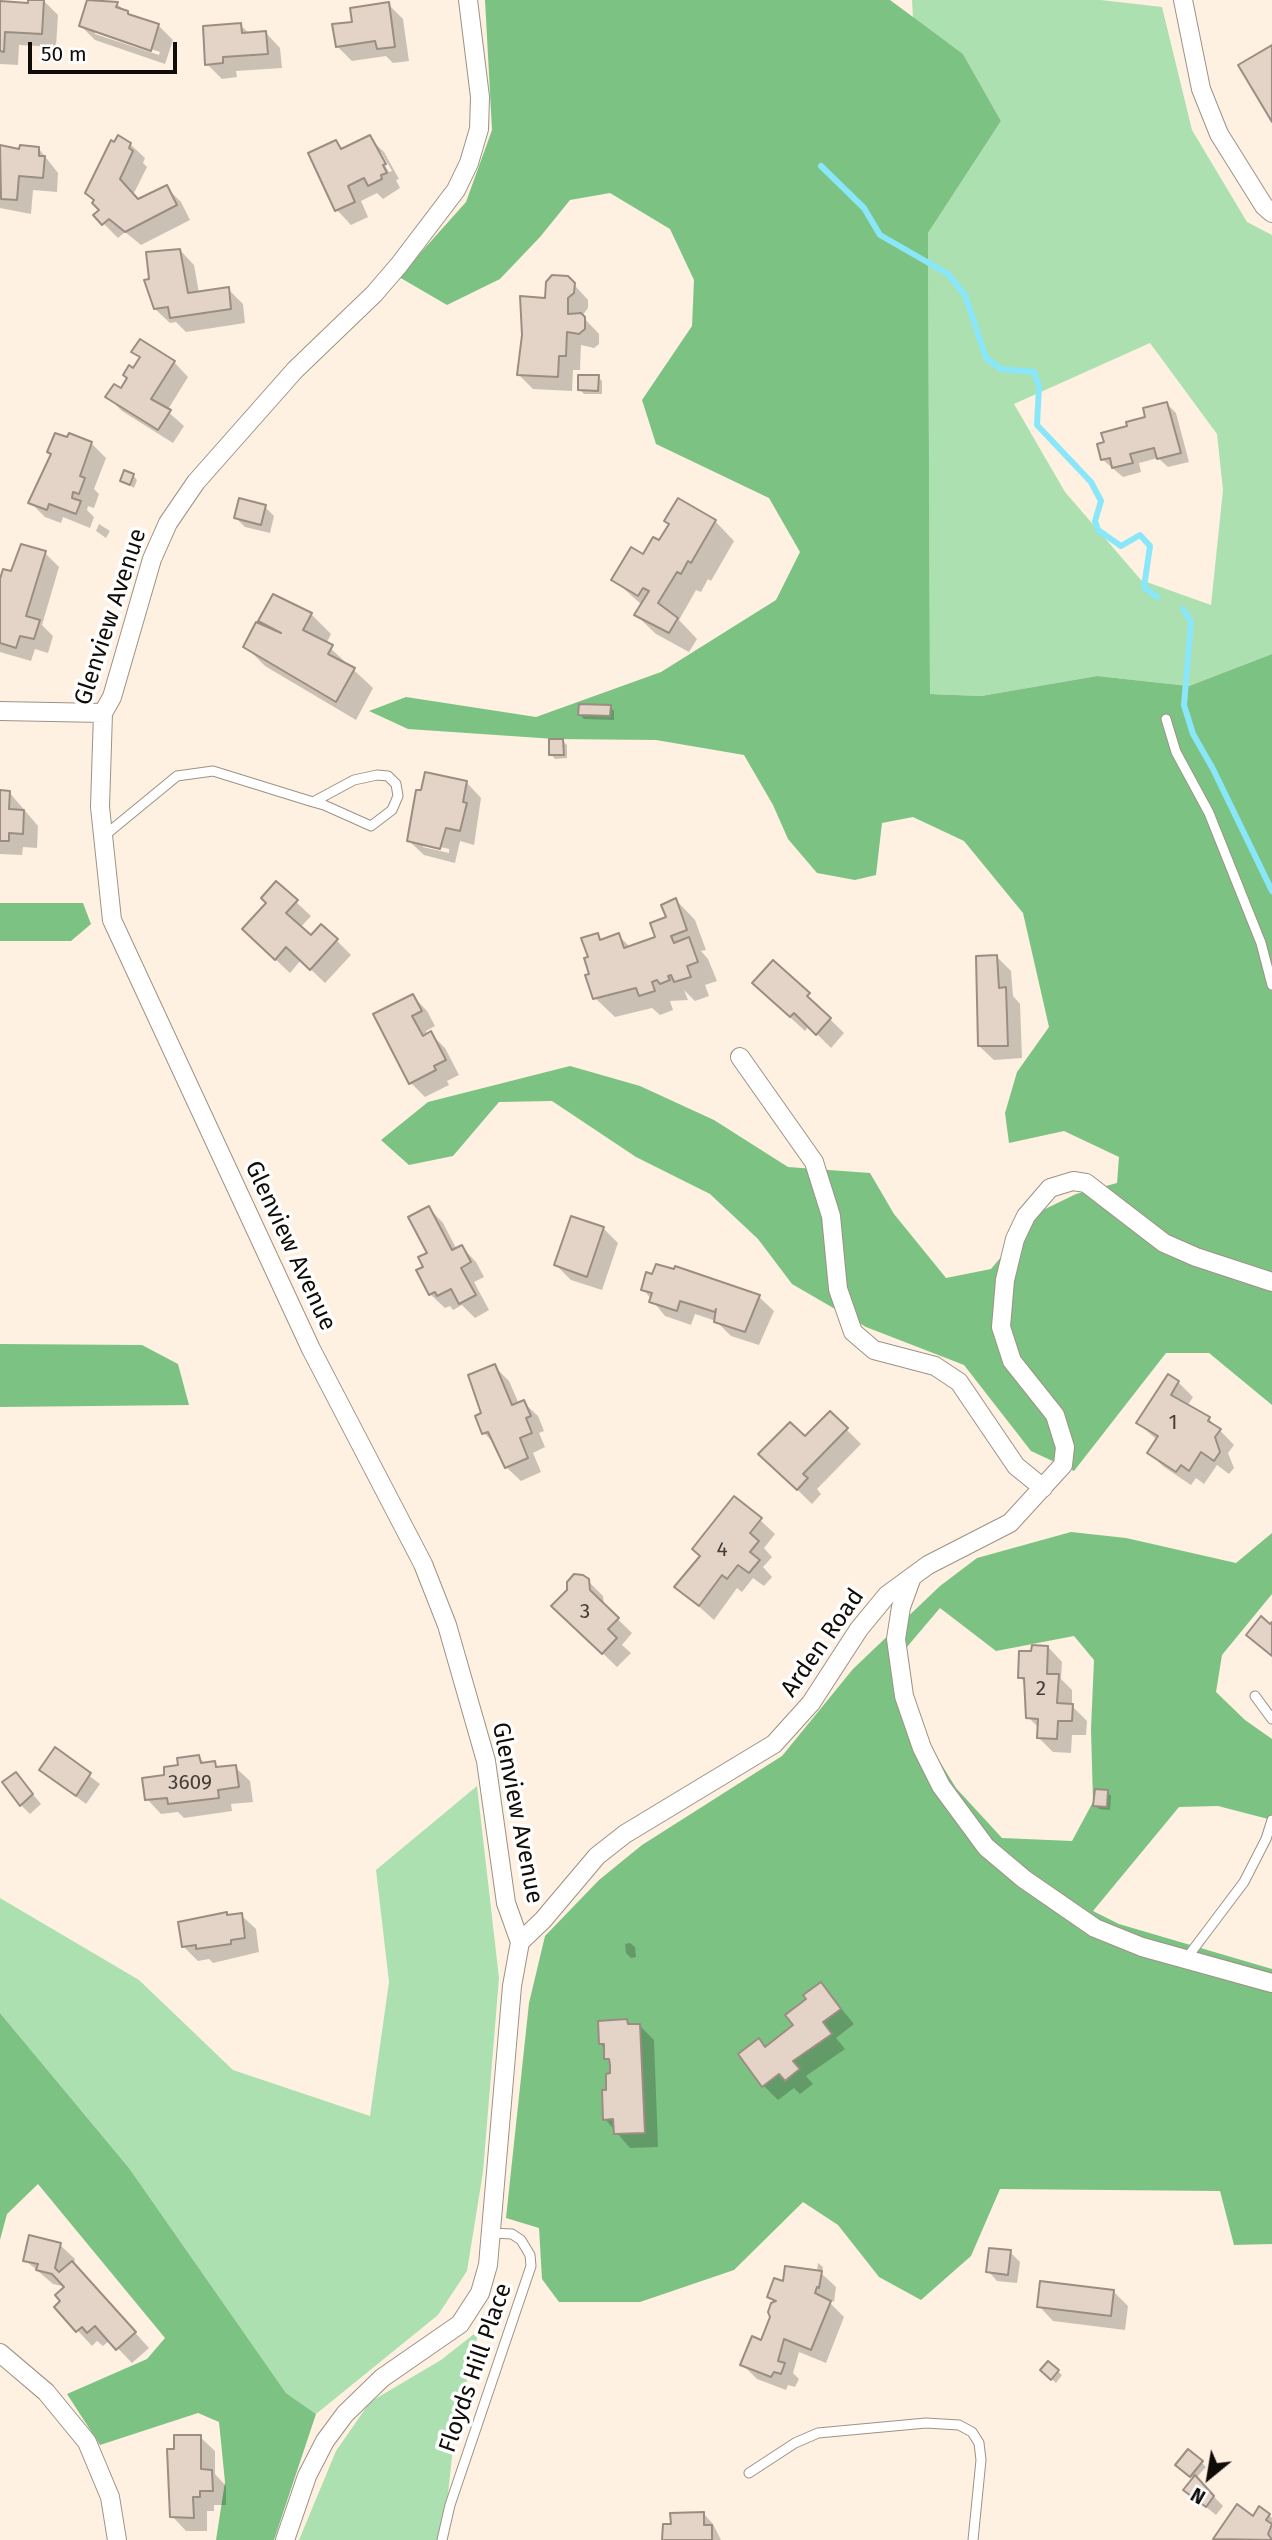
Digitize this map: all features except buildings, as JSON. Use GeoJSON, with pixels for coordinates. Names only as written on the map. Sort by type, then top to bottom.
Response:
{"type":"FeatureCollection","features":[{"type":"Feature","properties":{"kind":"street","name":"Glenview Avenue"},"geometry":{"type":"LineString","coordinates":[[285,2540],[307,2476],[325,2441],[345,2414],[373,2385],[442,2339],[469,2314],[480,2293],[488,2265],[492,2233],[512,1986],[520,1942],[506,1903],[486,1761],[447,1625],[412,1540],[311,1349],[121,941],[108,903],[99,779],[103,713],[112,697],[152,558],[175,513],[196,482],[295,370],[374,294],[456,190],[469,163],[479,129],[480,97],[468,0]]}},
{"type":"Feature","properties":{"kind":"street"},"geometry":{"type":"LineString","coordinates":[[1183,0],[1189,43],[1201,89],[1219,134],[1264,206],[1272,213]]}},
{"type":"Feature","properties":{"kind":"street"},"geometry":{"type":"LineString","coordinates":[[0,711],[103,713]]}},
{"type":"Feature","properties":{"kind":"street"},"geometry":{"type":"LineString","coordinates":[[740,1057],[814,1162],[831,1216],[838,1289],[853,1332],[874,1350],[935,1366],[960,1382],[1016,1466],[1043,1488]]}},
{"type":"Feature","properties":{"kind":"street","name":"Arden Road"},"geometry":{"type":"LineString","coordinates":[[520,1942],[543,1920],[597,1856],[625,1834],[746,1763],[785,1734],[811,1703],[871,1613],[887,1595],[928,1564],[1010,1523],[1063,1465],[1065,1447],[1060,1425],[1042,1396],[1012,1361],[1003,1339],[1000,1315],[1016,1239],[1026,1216],[1050,1188],[1073,1181],[1086,1183],[1164,1243],[1195,1257],[1272,1282]]}},
{"type":"Feature","properties":{"kind":"street"},"geometry":{"type":"LineString","coordinates":[[912,1577],[901,1607],[896,1639],[904,1696],[926,1758],[969,1827],[995,1855],[1071,1913],[1096,1928],[1142,1947],[1272,1983]]}},
{"type":"Feature","properties":{"kind":"street"},"geometry":{"type":"LineString","coordinates":[[0,2353],[46,2392],[87,2442],[110,2497],[117,2540]]}},
{"type":"Feature","properties":{"kind":"lane"},"geometry":{"type":"LineString","coordinates":[[1166,719],[1176,752],[1214,826],[1261,943],[1272,985]]}},
{"type":"Feature","properties":{"kind":"lane"},"geometry":{"type":"LineString","coordinates":[[102,837],[177,776],[213,771],[313,802],[371,826],[392,810],[398,796],[396,784],[388,776],[377,775],[354,780],[313,802]]}},
{"type":"Feature","properties":{"kind":"lane"},"geometry":{"type":"LineString","coordinates":[[1255,1696],[1272,1719]]}},
{"type":"Feature","properties":{"kind":"lane"},"geometry":{"type":"LineString","coordinates":[[1186,1959],[1244,1882],[1266,1839],[1272,1820]]}},
{"type":"Feature","properties":{"kind":"lane","name":"Floyds Hill Place"},"geometry":{"type":"LineString","coordinates":[[442,2540],[450,2505],[531,2266],[530,2255],[520,2239],[512,2234],[492,2233]]}},
{"type":"Feature","properties":{"kind":"lane"},"geometry":{"type":"LineString","coordinates":[[749,2473],[795,2443],[818,2433],[926,2423],[959,2425],[972,2432],[979,2443],[981,2460],[973,2540]]}},
{"type":"Feature","properties":{"kind":"green space"},"geometry":{"type":"Polygon","coordinates":[[[485,0],[890,0],[963,54],[1001,121],[928,233],[930,694],[981,696],[1097,676],[1189,686],[1272,654],[1272,1405],[1209,1353],[1166,1353],[1074,1471],[1031,1451],[964,1365],[866,1327],[792,1284],[758,1239],[710,1194],[636,1157],[552,1101],[499,1102],[453,1156],[409,1165],[381,1140],[428,1102],[570,1066],[640,1086],[714,1120],[788,1167],[870,1173],[894,1214],[946,1278],[991,1269],[1039,1212],[1076,1194],[1117,1183],[1119,1157],[1064,1131],[1009,1143],[1005,1113],[1017,1072],[1049,1027],[1023,913],[964,841],[913,817],[882,823],[876,875],[855,880],[817,873],[788,839],[773,805],[744,755],[656,740],[555,739],[408,729],[369,711],[406,697],[536,717],[661,672],[776,600],[800,552],[769,498],[656,444],[642,400],[692,326],[694,280],[670,229],[610,193],[570,200],[500,279],[447,305],[399,277],[466,202],[492,130],[485,0]]]}},
{"type":"Feature","properties":{"kind":"green space"},"geometry":{"type":"Polygon","coordinates":[[[912,0],[1101,0],[1162,7],[1192,130],[1247,222],[1272,235],[1272,654],[1189,686],[1097,676],[981,696],[930,694],[928,233],[1001,121],[963,54],[913,18],[912,0]],[[1150,343],[1014,404],[1065,492],[1141,580],[1211,605],[1223,490],[1217,434],[1150,343]]]}},
{"type":"Feature","properties":{"kind":"green space"},"geometry":{"type":"Polygon","coordinates":[[[0,903],[83,903],[91,924],[71,941],[0,941],[0,903]]]}},
{"type":"Feature","properties":{"kind":"green space"},"geometry":{"type":"Polygon","coordinates":[[[0,1344],[142,1345],[178,1364],[189,1405],[0,1407],[0,1344]]]}},
{"type":"Feature","properties":{"kind":"green space"},"geometry":{"type":"Polygon","coordinates":[[[1071,1532],[1126,1538],[1236,1563],[1272,1533],[1272,1594],[1222,1655],[1216,1692],[1245,1720],[1272,1739],[1272,1820],[1218,1806],[1179,1807],[1093,1911],[1119,1924],[1272,1969],[1272,2244],[1234,2245],[1220,2191],[1000,2189],[971,2256],[921,2300],[879,2277],[838,2225],[803,2202],[734,2270],[640,2302],[559,2302],[542,2279],[539,2228],[506,2218],[529,2003],[545,1936],[599,1880],[642,1845],[782,1756],[853,1669],[940,1586],[977,1558],[1071,1532]],[[940,1608],[901,1654],[926,1739],[956,1788],[1002,1838],[1072,1841],[1093,1802],[1091,1729],[1094,1660],[1074,1636],[996,1651],[940,1608]]]}},
{"type":"Feature","properties":{"kind":"green space"},"geometry":{"type":"Polygon","coordinates":[[[477,1786],[499,1978],[483,2172],[467,2271],[438,2315],[316,2414],[286,2393],[129,2168],[0,2013],[0,1898],[139,1980],[233,2070],[370,2116],[389,1982],[376,1870],[477,1786]]]}},
{"type":"Feature","properties":{"kind":"green space"},"geometry":{"type":"Polygon","coordinates":[[[0,2013],[129,2168],[286,2393],[316,2414],[274,2540],[216,2540],[225,2482],[219,2422],[198,2413],[100,2445],[67,2394],[147,2359],[165,2338],[38,2184],[7,2214],[0,2240],[0,2013]]]}},
{"type":"Feature","properties":{"kind":"green space"},"geometry":{"type":"Polygon","coordinates":[[[479,2330],[455,2429],[443,2540],[299,2540],[336,2451],[370,2402],[441,2360],[479,2330]]]}},
{"type":"Feature","properties":{"kind":"waterway"},"geometry":{"type":"LineString","coordinates":[[821,166],[864,208],[880,235],[948,274],[965,295],[986,358],[1001,369],[1034,372],[1039,386],[1037,425],[1091,482],[1101,501],[1095,521],[1098,530],[1121,546],[1140,535],[1150,546],[1144,587],[1157,597]]}},
{"type":"Feature","properties":{"kind":"waterway"},"geometry":{"type":"LineString","coordinates":[[1183,609],[1191,622],[1184,705],[1193,734],[1213,769],[1272,891]]}}]}
